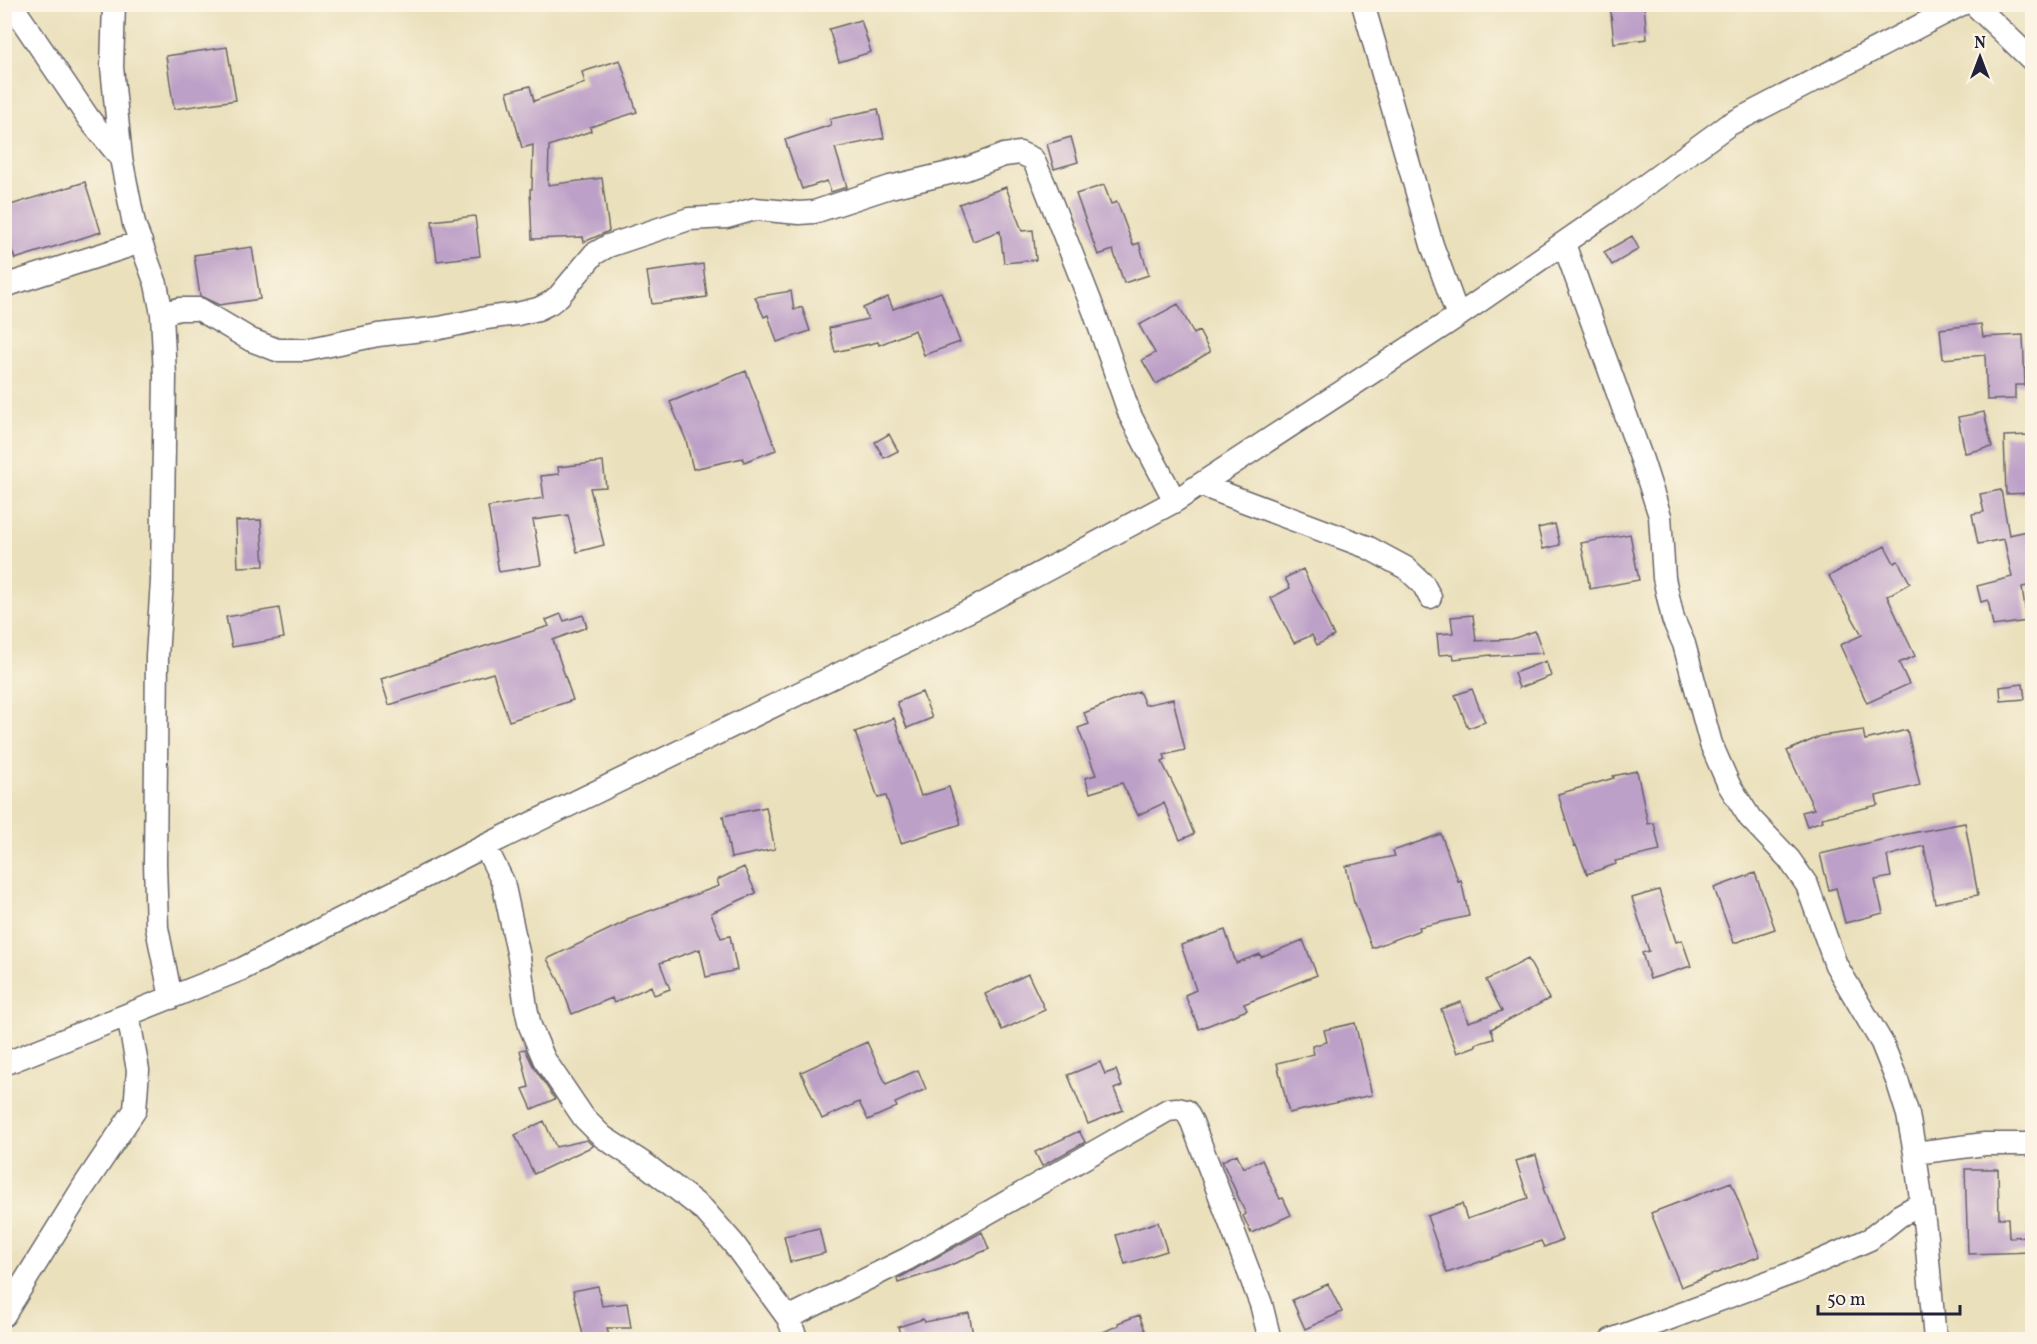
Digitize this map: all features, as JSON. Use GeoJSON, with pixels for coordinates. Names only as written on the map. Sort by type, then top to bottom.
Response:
{"type":"FeatureCollection","features":[{"type":"Feature","properties":{"kind":"street"},"geometry":{"type":"LineString","coordinates":[[11,4],[89,118],[121,158]]}},
{"type":"Feature","properties":{"kind":"street"},"geometry":{"type":"LineString","coordinates":[[114,4],[115,36],[112,67],[121,158],[134,224],[156,284],[162,314],[165,376],[162,581],[157,656],[156,874],[157,928],[171,998]]}},
{"type":"Feature","properties":{"kind":"street"},"geometry":{"type":"LineString","coordinates":[[1363,4],[1432,245],[1458,316]]}},
{"type":"Feature","properties":{"kind":"street"},"geometry":{"type":"LineString","coordinates":[[4,1064],[242,969],[485,846],[979,606],[1175,501],[1458,316],[1728,126],[1962,4]]}},
{"type":"Feature","properties":{"kind":"street"},"geometry":{"type":"LineString","coordinates":[[1974,4],[2032,60]]}},
{"type":"Feature","properties":{"kind":"street"},"geometry":{"type":"LineString","coordinates":[[162,314],[179,309],[199,309],[251,340],[277,350],[306,350],[378,335],[440,328],[517,314],[538,309],[550,303],[559,296],[594,254],[608,246],[689,219],[727,217],[755,209],[814,212],[890,188],[966,170],[1004,155],[1020,153],[1033,159],[1094,311],[1130,415],[1175,501]]}},
{"type":"Feature","properties":{"kind":"street"},"geometry":{"type":"LineString","coordinates":[[4,286],[141,242]]}},
{"type":"Feature","properties":{"kind":"street"},"geometry":{"type":"LineString","coordinates":[[1563,244],[1642,460],[1660,516],[1664,578],[1673,619],[1684,644],[1711,744],[1729,785],[1750,818],[1789,859],[1808,885],[1836,965],[1882,1043],[1898,1083],[1908,1115],[1915,1153],[1935,1340]]}},
{"type":"Feature","properties":{"kind":"street"},"geometry":{"type":"LineString","coordinates":[[1201,485],[1367,547],[1406,568],[1423,584],[1430,597]]}},
{"type":"Feature","properties":{"kind":"street"},"geometry":{"type":"LineString","coordinates":[[485,846],[502,882],[519,957],[530,1026],[544,1059],[584,1118],[603,1137],[646,1165],[704,1210],[733,1243],[788,1318],[797,1340]]}},
{"type":"Feature","properties":{"kind":"street"},"geometry":{"type":"LineString","coordinates":[[4,1315],[82,1189],[135,1110],[138,1070],[128,1016]]}},
{"type":"Feature","properties":{"kind":"street"},"geometry":{"type":"LineString","coordinates":[[788,1318],[907,1259],[1168,1110],[1177,1109],[1185,1111],[1192,1122],[1261,1304],[1270,1340]]}},
{"type":"Feature","properties":{"kind":"street"},"geometry":{"type":"LineString","coordinates":[[1915,1153],[1985,1144],[2032,1144]]}},
{"type":"Feature","properties":{"kind":"street"},"geometry":{"type":"LineString","coordinates":[[1611,1340],[1806,1268],[1870,1239],[1899,1216],[1922,1203]]}},
{"type":"Feature","properties":{"kind":"building"},"geometry":{"type":"Polygon","coordinates":[[[1610,4],[1644,4],[1647,39],[1614,43],[1610,4]]]}},
{"type":"Feature","properties":{"kind":"building"},"geometry":{"type":"Polygon","coordinates":[[[861,20],[871,52],[839,62],[829,29],[861,20]]]}},
{"type":"Feature","properties":{"kind":"building"},"geometry":{"type":"Polygon","coordinates":[[[227,47],[236,100],[174,109],[166,56],[227,47]]]}},
{"type":"Feature","properties":{"kind":"building"},"geometry":{"type":"Polygon","coordinates":[[[620,60],[637,112],[590,127],[591,131],[549,146],[548,185],[602,178],[609,231],[584,242],[583,237],[532,239],[530,189],[532,189],[533,145],[522,148],[507,92],[530,86],[534,101],[585,83],[582,72],[620,60]]]}},
{"type":"Feature","properties":{"kind":"building"},"geometry":{"type":"Polygon","coordinates":[[[878,109],[884,138],[835,148],[847,187],[831,192],[827,181],[802,189],[785,140],[831,125],[830,119],[878,109]]]}},
{"type":"Feature","properties":{"kind":"building"},"geometry":{"type":"Polygon","coordinates":[[[1071,137],[1078,162],[1054,169],[1047,144],[1071,137]]]}},
{"type":"Feature","properties":{"kind":"building"},"geometry":{"type":"Polygon","coordinates":[[[85,182],[101,232],[15,259],[4,227],[4,207],[85,182]]]}},
{"type":"Feature","properties":{"kind":"building"},"geometry":{"type":"Polygon","coordinates":[[[1104,185],[1111,204],[1117,202],[1133,245],[1139,243],[1149,275],[1124,283],[1113,250],[1098,255],[1076,194],[1104,185]]]}},
{"type":"Feature","properties":{"kind":"building"},"geometry":{"type":"Polygon","coordinates":[[[1006,187],[1022,231],[1033,230],[1036,260],[1004,263],[1000,231],[973,241],[959,204],[1006,187]]]}},
{"type":"Feature","properties":{"kind":"building"},"geometry":{"type":"Polygon","coordinates":[[[475,216],[480,256],[437,261],[432,221],[475,216]]]}},
{"type":"Feature","properties":{"kind":"building"},"geometry":{"type":"Polygon","coordinates":[[[1632,236],[1639,249],[1612,265],[1604,252],[1632,236]]]}},
{"type":"Feature","properties":{"kind":"building"},"geometry":{"type":"Polygon","coordinates":[[[252,247],[260,299],[219,305],[200,296],[194,255],[252,247]]]}},
{"type":"Feature","properties":{"kind":"building"},"geometry":{"type":"Polygon","coordinates":[[[703,264],[707,297],[652,304],[647,272],[703,264]]]}},
{"type":"Feature","properties":{"kind":"building"},"geometry":{"type":"Polygon","coordinates":[[[791,291],[794,310],[802,307],[810,331],[777,342],[768,315],[764,317],[755,297],[791,291]]]}},
{"type":"Feature","properties":{"kind":"building"},"geometry":{"type":"Polygon","coordinates":[[[941,292],[960,342],[924,355],[915,330],[879,345],[878,342],[835,352],[829,328],[868,319],[863,308],[888,297],[893,309],[941,292]]]}},
{"type":"Feature","properties":{"kind":"building"},"geometry":{"type":"Polygon","coordinates":[[[1178,304],[1194,334],[1199,331],[1210,352],[1156,384],[1142,360],[1155,353],[1139,325],[1178,304]]]}},
{"type":"Feature","properties":{"kind":"building"},"geometry":{"type":"Polygon","coordinates":[[[1981,324],[1983,337],[2023,335],[2025,385],[2015,385],[2015,399],[1987,400],[1985,355],[1943,359],[1940,329],[1981,324]]]}},
{"type":"Feature","properties":{"kind":"building"},"geometry":{"type":"Polygon","coordinates":[[[746,371],[776,450],[744,462],[743,458],[693,469],[686,440],[670,402],[746,371]]]}},
{"type":"Feature","properties":{"kind":"building"},"geometry":{"type":"Polygon","coordinates":[[[1984,412],[1992,447],[1965,453],[1958,417],[1984,412]]]}},
{"type":"Feature","properties":{"kind":"building"},"geometry":{"type":"Polygon","coordinates":[[[889,434],[898,451],[884,458],[875,442],[889,434]]]}},
{"type":"Feature","properties":{"kind":"building"},"geometry":{"type":"Polygon","coordinates":[[[2032,435],[2032,493],[2006,494],[2004,436],[2032,435]]]}},
{"type":"Feature","properties":{"kind":"building"},"geometry":{"type":"Polygon","coordinates":[[[603,462],[606,487],[590,488],[604,545],[577,552],[568,515],[533,520],[541,565],[499,572],[488,507],[544,498],[541,476],[559,474],[558,467],[603,462]]]}},
{"type":"Feature","properties":{"kind":"building"},"geometry":{"type":"Polygon","coordinates":[[[2001,490],[2009,535],[2032,530],[2032,585],[2022,587],[2027,621],[1993,626],[1988,600],[1981,602],[1977,586],[2012,577],[2004,539],[1978,544],[1972,514],[1984,512],[1980,494],[2001,490]]]}},
{"type":"Feature","properties":{"kind":"building"},"geometry":{"type":"Polygon","coordinates":[[[261,520],[264,566],[238,567],[236,521],[261,520]]]}},
{"type":"Feature","properties":{"kind":"building"},"geometry":{"type":"Polygon","coordinates":[[[1555,524],[1560,545],[1543,549],[1538,528],[1555,524]]]}},
{"type":"Feature","properties":{"kind":"building"},"geometry":{"type":"Polygon","coordinates":[[[1630,534],[1639,580],[1590,589],[1581,543],[1630,534]]]}},
{"type":"Feature","properties":{"kind":"building"},"geometry":{"type":"Polygon","coordinates":[[[1885,546],[1894,563],[1898,561],[1910,583],[1887,596],[1915,656],[1899,663],[1909,684],[1867,703],[1840,645],[1862,635],[1829,576],[1885,546]]]}},
{"type":"Feature","properties":{"kind":"building"},"geometry":{"type":"Polygon","coordinates":[[[1303,569],[1334,636],[1317,645],[1312,635],[1294,643],[1271,598],[1290,588],[1285,578],[1303,569]]]}},
{"type":"Feature","properties":{"kind":"building"},"geometry":{"type":"Polygon","coordinates":[[[279,608],[284,638],[232,647],[226,617],[279,608]]]}},
{"type":"Feature","properties":{"kind":"building"},"geometry":{"type":"Polygon","coordinates":[[[561,614],[564,621],[583,615],[587,627],[553,640],[573,700],[509,721],[493,673],[389,705],[381,679],[549,626],[546,620],[561,614]]]}},
{"type":"Feature","properties":{"kind":"building"},"geometry":{"type":"Polygon","coordinates":[[[1473,615],[1476,641],[1512,639],[1535,631],[1543,653],[1454,659],[1453,654],[1439,655],[1437,634],[1453,633],[1451,617],[1473,615]]]}},
{"type":"Feature","properties":{"kind":"building"},"geometry":{"type":"Polygon","coordinates":[[[1546,661],[1551,676],[1519,688],[1514,673],[1546,661]]]}},
{"type":"Feature","properties":{"kind":"building"},"geometry":{"type":"Polygon","coordinates":[[[2023,684],[2025,699],[2001,701],[2000,687],[2023,684]]]}},
{"type":"Feature","properties":{"kind":"building"},"geometry":{"type":"Polygon","coordinates":[[[1472,689],[1485,722],[1468,728],[1455,695],[1472,689]]]}},
{"type":"Feature","properties":{"kind":"building"},"geometry":{"type":"Polygon","coordinates":[[[1139,691],[1145,705],[1173,699],[1185,750],[1164,755],[1166,760],[1162,762],[1194,834],[1180,840],[1164,803],[1138,815],[1122,783],[1090,793],[1085,778],[1096,775],[1078,728],[1089,724],[1084,713],[1139,691]]]}},
{"type":"Feature","properties":{"kind":"building"},"geometry":{"type":"Polygon","coordinates":[[[922,692],[932,718],[907,728],[897,702],[922,692]]]}},
{"type":"Feature","properties":{"kind":"building"},"geometry":{"type":"Polygon","coordinates":[[[894,718],[921,796],[949,787],[961,824],[901,843],[886,796],[878,798],[855,732],[894,718]]]}},
{"type":"Feature","properties":{"kind":"building"},"geometry":{"type":"Polygon","coordinates":[[[1863,730],[1865,740],[1907,730],[1920,785],[1876,796],[1878,805],[1822,818],[1823,821],[1807,826],[1802,812],[1814,809],[1787,751],[1821,736],[1863,730]]]}},
{"type":"Feature","properties":{"kind":"building"},"geometry":{"type":"Polygon","coordinates":[[[1637,771],[1648,824],[1654,823],[1660,851],[1615,861],[1616,864],[1587,874],[1576,845],[1574,846],[1558,794],[1614,778],[1613,776],[1637,771]]]}},
{"type":"Feature","properties":{"kind":"building"},"geometry":{"type":"Polygon","coordinates":[[[766,807],[775,849],[731,858],[723,816],[766,807]]]}},
{"type":"Feature","properties":{"kind":"building"},"geometry":{"type":"Polygon","coordinates":[[[1965,823],[1978,895],[1935,903],[1924,846],[1887,856],[1891,877],[1875,880],[1883,913],[1845,923],[1836,888],[1829,890],[1820,854],[1965,823]]]}},
{"type":"Feature","properties":{"kind":"building"},"geometry":{"type":"Polygon","coordinates":[[[1441,834],[1458,881],[1461,880],[1469,916],[1419,927],[1420,930],[1372,948],[1354,903],[1346,866],[1395,856],[1393,851],[1441,834]]]}},
{"type":"Feature","properties":{"kind":"building"},"geometry":{"type":"Polygon","coordinates":[[[744,867],[756,893],[711,913],[721,938],[730,936],[737,970],[706,977],[700,949],[660,963],[670,989],[654,995],[651,986],[614,1003],[612,998],[572,1014],[560,983],[547,959],[627,919],[719,886],[717,880],[744,867]]]}},
{"type":"Feature","properties":{"kind":"building"},"geometry":{"type":"Polygon","coordinates":[[[1755,873],[1775,929],[1734,943],[1714,888],[1755,873]]]}},
{"type":"Feature","properties":{"kind":"building"},"geometry":{"type":"Polygon","coordinates":[[[1659,890],[1676,942],[1682,940],[1691,966],[1650,979],[1642,953],[1649,951],[1632,898],[1659,890]]]}},
{"type":"Feature","properties":{"kind":"building"},"geometry":{"type":"Polygon","coordinates":[[[1225,930],[1236,963],[1260,954],[1261,957],[1303,940],[1317,975],[1244,1004],[1247,1010],[1199,1029],[1185,995],[1196,990],[1181,945],[1225,930]]]}},
{"type":"Feature","properties":{"kind":"building"},"geometry":{"type":"Polygon","coordinates":[[[1528,959],[1549,999],[1491,1029],[1494,1039],[1457,1053],[1441,1009],[1461,1002],[1468,1022],[1502,1011],[1486,980],[1528,959]]]}},
{"type":"Feature","properties":{"kind":"building"},"geometry":{"type":"Polygon","coordinates":[[[1028,974],[1045,1010],[1002,1030],[985,994],[1028,974]]]}},
{"type":"Feature","properties":{"kind":"building"},"geometry":{"type":"Polygon","coordinates":[[[1355,1023],[1372,1095],[1289,1113],[1277,1063],[1314,1054],[1312,1046],[1327,1042],[1324,1030],[1355,1023]]]}},
{"type":"Feature","properties":{"kind":"building"},"geometry":{"type":"Polygon","coordinates":[[[867,1042],[886,1084],[918,1070],[926,1089],[895,1103],[897,1107],[868,1120],[859,1102],[822,1119],[801,1072],[867,1042]]]}},
{"type":"Feature","properties":{"kind":"building"},"geometry":{"type":"Polygon","coordinates":[[[525,1049],[533,1066],[555,1099],[532,1109],[523,1089],[529,1087],[520,1050],[525,1049]]]}},
{"type":"Feature","properties":{"kind":"building"},"geometry":{"type":"Polygon","coordinates":[[[1100,1062],[1105,1074],[1116,1070],[1122,1086],[1114,1089],[1123,1110],[1088,1124],[1068,1075],[1100,1062]]]}},
{"type":"Feature","properties":{"kind":"building"},"geometry":{"type":"Polygon","coordinates":[[[544,1121],[556,1147],[587,1140],[593,1146],[534,1174],[515,1135],[544,1121]]]}},
{"type":"Feature","properties":{"kind":"building"},"geometry":{"type":"Polygon","coordinates":[[[1079,1131],[1085,1142],[1042,1166],[1035,1152],[1079,1131]]]}},
{"type":"Feature","properties":{"kind":"building"},"geometry":{"type":"Polygon","coordinates":[[[1237,1154],[1243,1168],[1262,1160],[1280,1199],[1283,1198],[1291,1215],[1251,1233],[1243,1216],[1246,1214],[1222,1161],[1237,1154]]]}},
{"type":"Feature","properties":{"kind":"building"},"geometry":{"type":"Polygon","coordinates":[[[1536,1155],[1545,1187],[1543,1188],[1562,1240],[1544,1247],[1541,1241],[1447,1273],[1427,1216],[1462,1204],[1467,1219],[1528,1198],[1516,1161],[1536,1155]]]}},
{"type":"Feature","properties":{"kind":"building"},"geometry":{"type":"Polygon","coordinates":[[[1965,1169],[1998,1169],[1999,1218],[2008,1218],[2009,1237],[2032,1236],[2032,1252],[1968,1254],[1965,1169]]]}},
{"type":"Feature","properties":{"kind":"building"},"geometry":{"type":"Polygon","coordinates":[[[1731,1182],[1760,1256],[1681,1287],[1651,1213],[1731,1182]]]}},
{"type":"Feature","properties":{"kind":"building"},"geometry":{"type":"Polygon","coordinates":[[[1158,1222],[1167,1251],[1125,1264],[1116,1235],[1158,1222]]]}},
{"type":"Feature","properties":{"kind":"building"},"geometry":{"type":"Polygon","coordinates":[[[819,1228],[825,1253],[790,1262],[784,1236],[819,1228]]]}},
{"type":"Feature","properties":{"kind":"building"},"geometry":{"type":"Polygon","coordinates":[[[982,1232],[989,1249],[941,1269],[898,1283],[897,1279],[982,1232]]]}},
{"type":"Feature","properties":{"kind":"building"},"geometry":{"type":"Polygon","coordinates":[[[1328,1284],[1342,1312],[1305,1329],[1292,1300],[1328,1284]]]}},
{"type":"Feature","properties":{"kind":"building"},"geometry":{"type":"Polygon","coordinates":[[[598,1286],[602,1306],[627,1303],[631,1328],[607,1328],[610,1340],[584,1340],[573,1291],[598,1286]]]}},
{"type":"Feature","properties":{"kind":"building"},"geometry":{"type":"Polygon","coordinates":[[[969,1313],[974,1340],[902,1340],[898,1327],[923,1319],[925,1322],[969,1313]]]}},
{"type":"Feature","properties":{"kind":"building"},"geometry":{"type":"Polygon","coordinates":[[[1139,1315],[1149,1340],[1086,1340],[1119,1325],[1118,1323],[1139,1315]]]}}]}
